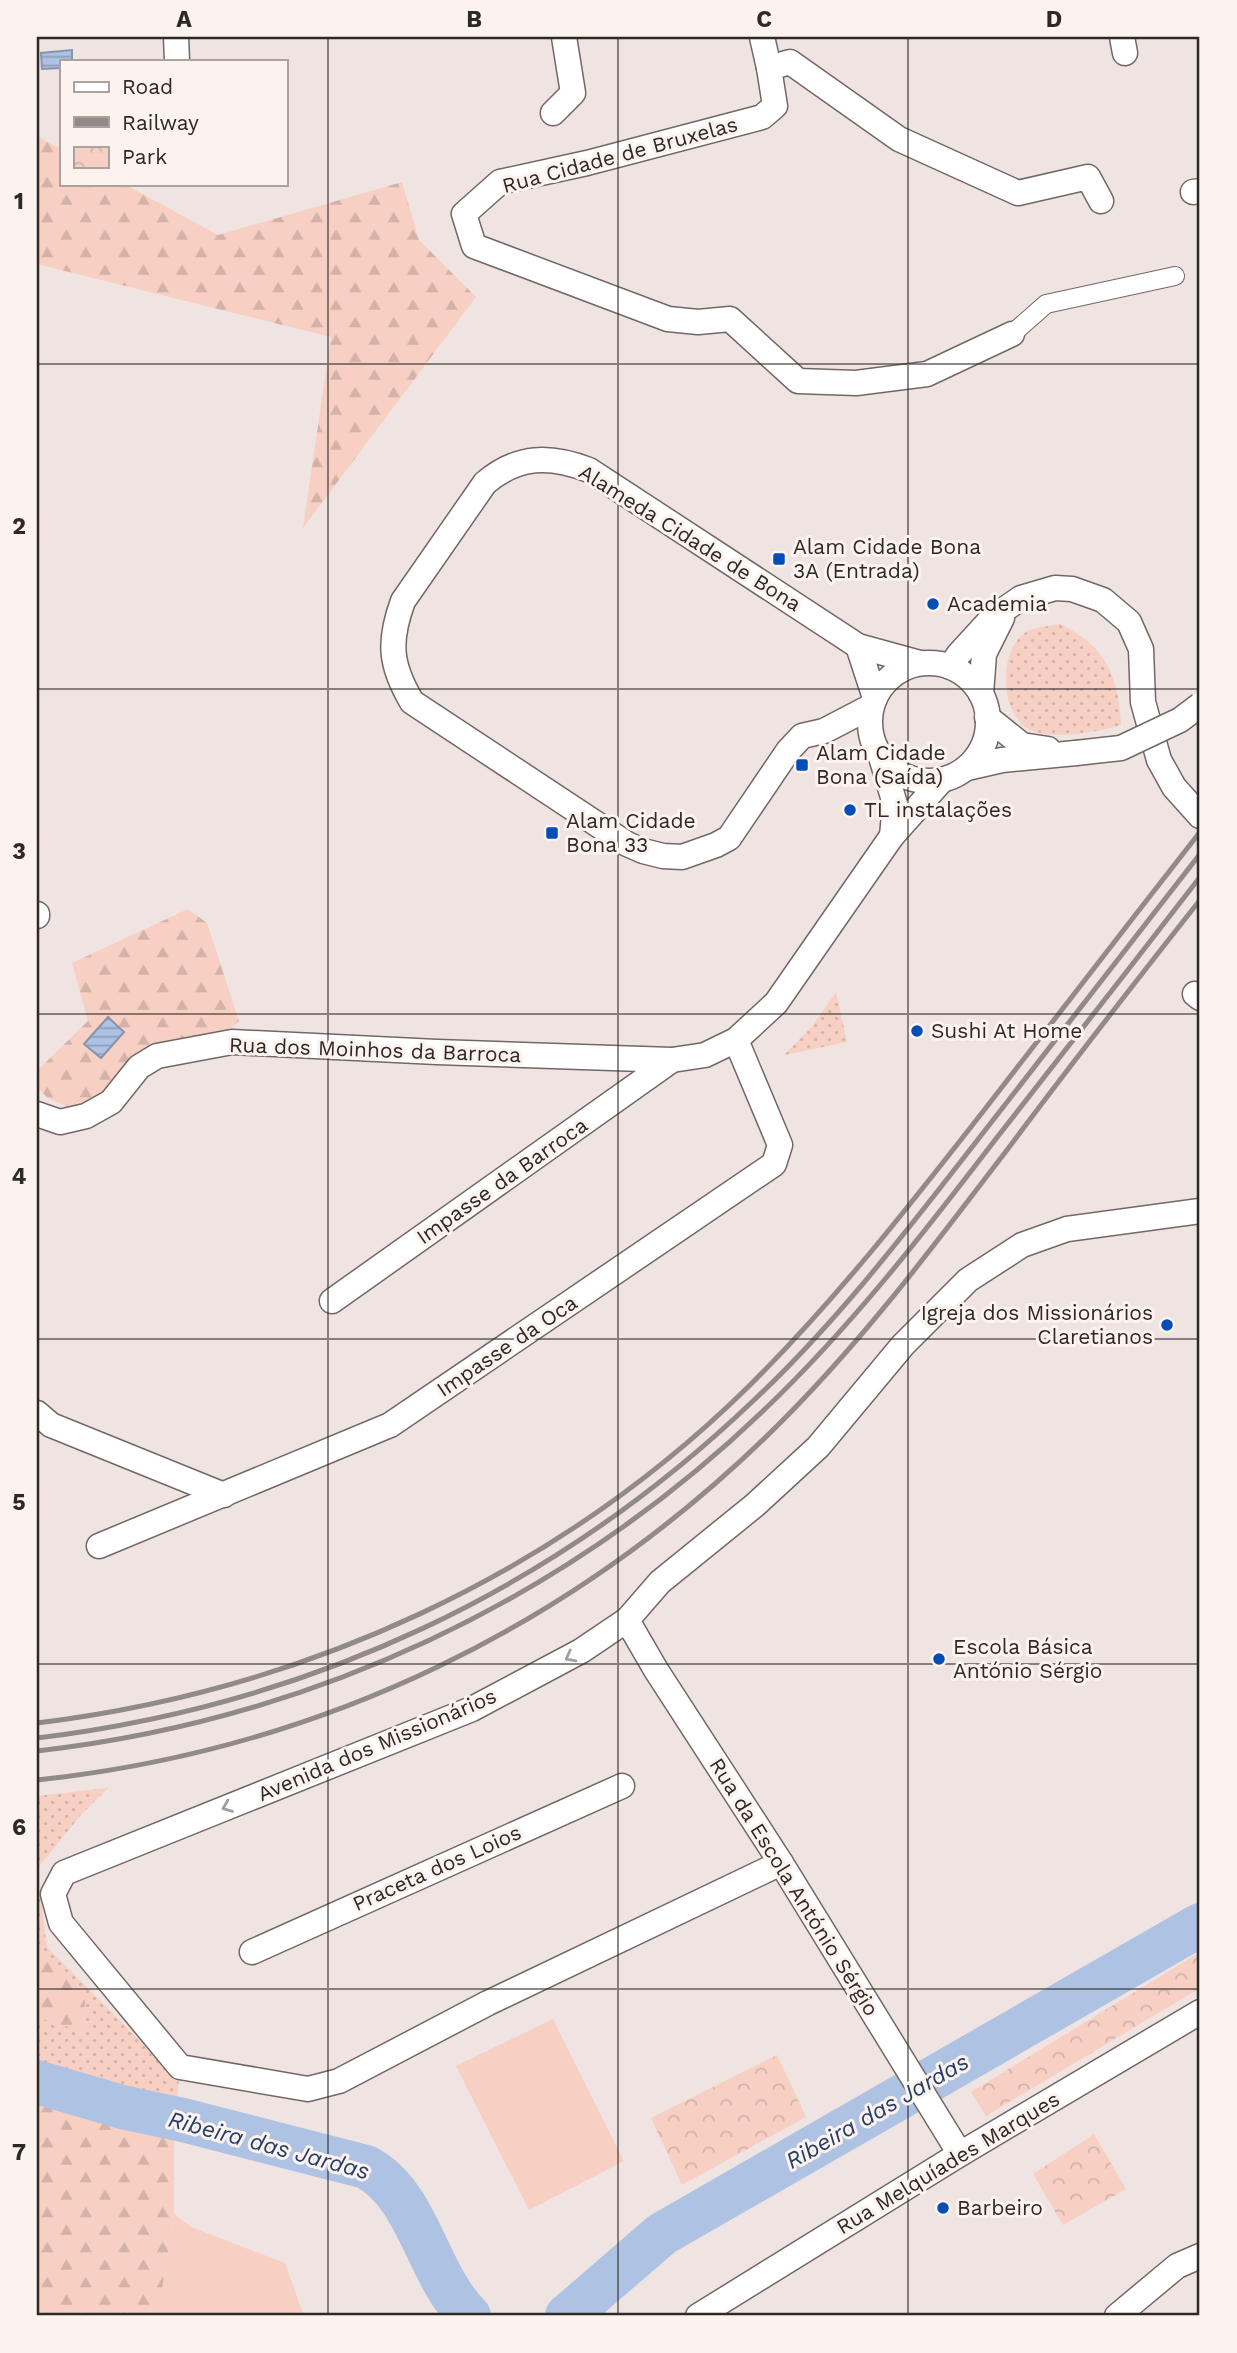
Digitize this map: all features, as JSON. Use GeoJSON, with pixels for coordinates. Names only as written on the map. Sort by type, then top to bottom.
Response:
{"type":"FeatureCollection","features":[{"type":"Feature","properties":{"kind":"street"},"geometry":{"type":"LineString","coordinates":[[176,37],[177,60]]}},
{"type":"Feature","properties":{"kind":"street"},"geometry":{"type":"LineString","coordinates":[[553,113],[573,93],[564,37]]}},
{"type":"Feature","properties":{"kind":"street"},"geometry":{"type":"LineString","coordinates":[[762,37],[769,68],[790,62],[899,139],[1018,193],[1088,177],[1101,201]]}},
{"type":"Feature","properties":{"kind":"street","name":"Rua Cidade de Bruxelas"},"geometry":{"type":"LineString","coordinates":[[769,68],[775,106],[761,117],[587,163],[500,182],[464,214],[474,246],[668,319],[730,319],[798,381],[856,383],[927,374],[1012,334],[1046,304],[1175,276]]}},
{"type":"Feature","properties":{"kind":"street","name":"Alameda Cidade de Bona"},"geometry":{"type":"LineString","coordinates":[[874,702],[824,731],[802,736],[788,751],[729,838],[702,852],[682,857],[663,856],[627,844],[412,702],[400,682],[393,660],[393,640],[403,601],[485,483],[512,465],[550,459],[589,470],[858,646],[920,663]]}},
{"type":"Feature","properties":{"kind":"street"},"geometry":{"type":"LineString","coordinates":[[950,667],[958,654],[992,618],[1021,598],[1055,588],[1072,589],[1102,600],[1129,622],[1141,649],[1143,702],[1159,760],[1174,787],[1200,816]]}},
{"type":"Feature","properties":{"kind":"street"},"geometry":{"type":"LineString","coordinates":[[967,768],[978,756],[985,741],[984,654],[1005,611]]}},
{"type":"Feature","properties":{"kind":"street"},"geometry":{"type":"LineString","coordinates":[[858,646],[874,702],[871,732],[895,804],[892,836]]}},
{"type":"Feature","properties":{"kind":"street"},"geometry":{"type":"LineString","coordinates":[[874,702],[883,685],[893,675],[920,663],[950,667],[973,682],[984,705],[1022,745],[1076,753]]}},
{"type":"Feature","properties":{"kind":"street"},"geometry":{"type":"LineString","coordinates":[[824,731],[877,750],[893,769],[908,777],[924,781],[942,780],[967,768],[1002,760],[1121,748],[1180,719],[1200,705]]}},
{"type":"Feature","properties":{"kind":"street","name":"Rua dos Moinhos da Barroca"},"geometry":{"type":"LineString","coordinates":[[37,1114],[60,1122],[86,1116],[111,1102],[139,1067],[157,1056],[232,1042],[672,1060],[705,1055],[736,1040],[776,1003],[892,836],[942,780]]}},
{"type":"Feature","properties":{"kind":"street","name":"Impasse da Oca"},"geometry":{"type":"LineString","coordinates":[[99,1546],[390,1425],[774,1164],[780,1146],[736,1040]]}},
{"type":"Feature","properties":{"kind":"street","name":"Impasse da Barroca"},"geometry":{"type":"LineString","coordinates":[[332,1301],[672,1060]]}},
{"type":"Feature","properties":{"kind":"street","name":"Avenida dos Missionários"},"geometry":{"type":"LineString","coordinates":[[781,1863],[488,2003],[339,2081],[308,2089],[180,2067],[61,1923],[53,1894],[64,1873],[472,1709],[581,1651],[627,1620],[660,1582],[755,1505],[818,1447],[903,1345],[968,1280],[1022,1245],[1067,1228],[1200,1211]]}},
{"type":"Feature","properties":{"kind":"street"},"geometry":{"type":"LineString","coordinates":[[37,1413],[51,1425],[224,1495]]}},
{"type":"Feature","properties":{"kind":"street","name":"Rua da Escola António Sérgio"},"geometry":{"type":"LineString","coordinates":[[627,1620],[960,2154]]}},
{"type":"Feature","properties":{"kind":"street","name":"Praceta dos Loios"},"geometry":{"type":"LineString","coordinates":[[253,1952],[622,1786]]}},
{"type":"Feature","properties":{"kind":"street","name":"Rua Melquíades Marques"},"geometry":{"type":"LineString","coordinates":[[698,2316],[960,2154],[1200,2012]]}},
{"type":"Feature","properties":{"kind":"street"},"geometry":{"type":"LineString","coordinates":[[1117,2316],[1177,2266],[1200,2256]]}},
{"type":"Feature","properties":{"kind":"green space"},"geometry":{"type":"Polygon","coordinates":[[[37,136],[60,148],[60,186],[128,186],[218,235],[402,182],[419,240],[476,297],[303,528],[331,337],[37,264],[37,136]]]}},
{"type":"Feature","properties":{"kind":"green space"},"geometry":{"type":"Polygon","coordinates":[[[1060,624],[1088,642],[1107,664],[1117,692],[1121,725],[1086,733],[1059,735],[1034,732],[1017,718],[1007,693],[1007,664],[1011,650],[1018,639],[1028,631],[1060,624]]]}},
{"type":"Feature","properties":{"kind":"green space"},"geometry":{"type":"Polygon","coordinates":[[[188,909],[207,923],[239,1021],[224,1034],[126,1067],[94,1102],[74,1109],[49,1099],[37,1087],[37,1071],[88,1021],[72,963],[188,909]]]}},
{"type":"Feature","properties":{"kind":"green space"},"geometry":{"type":"Polygon","coordinates":[[[836,992],[847,1042],[784,1055],[813,1025],[836,992]]]}},
{"type":"Feature","properties":{"kind":"green space"},"geometry":{"type":"Polygon","coordinates":[[[108,1788],[80,1816],[37,1869],[37,1796],[108,1788]]]}},
{"type":"Feature","properties":{"kind":"green space"},"geometry":{"type":"Polygon","coordinates":[[[37,1873],[47,1947],[179,2080],[174,2125],[37,2106],[37,1873]]]}},
{"type":"Feature","properties":{"kind":"green space"},"geometry":{"type":"Polygon","coordinates":[[[37,1946],[85,2000],[83,2032],[37,2017],[37,1946]]]}},
{"type":"Feature","properties":{"kind":"green space"},"geometry":{"type":"Polygon","coordinates":[[[1200,1952],[1200,1988],[986,2116],[971,2092],[1200,1952]]]}},
{"type":"Feature","properties":{"kind":"green space"},"geometry":{"type":"Polygon","coordinates":[[[553,2019],[624,2161],[529,2210],[456,2066],[553,2019]]]}},
{"type":"Feature","properties":{"kind":"green space"},"geometry":{"type":"Polygon","coordinates":[[[777,2055],[806,2117],[682,2185],[651,2118],[777,2055]]]}},
{"type":"Feature","properties":{"kind":"green space"},"geometry":{"type":"Polygon","coordinates":[[[37,2106],[174,2125],[174,2214],[158,2316],[37,2316],[37,2106]]]}},
{"type":"Feature","properties":{"kind":"green space"},"geometry":{"type":"Polygon","coordinates":[[[1094,2134],[1126,2189],[1063,2225],[1033,2174],[1094,2134]]]}},
{"type":"Feature","properties":{"kind":"green space"},"geometry":{"type":"Polygon","coordinates":[[[174,2214],[191,2227],[285,2263],[304,2316],[158,2316],[174,2214]]]}},
{"type":"Feature","properties":{"kind":"water"},"geometry":{"type":"Polygon","coordinates":[[[72,50],[72,60],[60,60],[60,68],[42,69],[41,53],[72,50]]]}},
{"type":"Feature","properties":{"kind":"water"},"geometry":{"type":"Polygon","coordinates":[[[108,1017],[124,1032],[101,1058],[84,1044],[108,1017]]]}},
{"type":"Feature","properties":{"kind":"waterway","name":"Ribeira das Jardas"},"geometry":{"type":"LineString","coordinates":[[567,2316],[662,2234],[1200,1925]]}},
{"type":"Feature","properties":{"kind":"waterway","name":"Ribeira das Jardas"},"geometry":{"type":"LineString","coordinates":[[37,2082],[122,2107],[366,2167],[384,2180],[398,2196],[411,2215],[442,2279],[469,2316]]}},
{"type":"Feature","properties":{"kind":"railway"},"geometry":{"type":"LineString","coordinates":[[37,1723],[136,1707],[233,1684],[328,1652],[420,1614],[509,1568],[593,1515],[673,1454],[748,1387],[811,1321],[871,1252],[1200,832]]}},
{"type":"Feature","properties":{"kind":"railway"},"geometry":{"type":"LineString","coordinates":[[37,1738],[138,1722],[236,1698],[331,1667],[423,1628],[511,1582],[596,1529],[676,1469],[753,1401],[842,1309],[950,1176],[1200,854]]}},
{"type":"Feature","properties":{"kind":"railway"},"geometry":{"type":"LineString","coordinates":[[37,1751],[139,1735],[238,1712],[335,1680],[429,1640],[519,1594],[605,1540],[687,1478],[764,1410],[856,1313],[941,1210],[1200,877]]}},
{"type":"Feature","properties":{"kind":"railway"},"geometry":{"type":"LineString","coordinates":[[37,1780],[142,1764],[243,1740],[342,1708],[437,1667],[528,1619],[615,1562],[698,1498],[776,1427],[839,1360],[926,1255],[1200,900]]}},
{"type":"Feature","properties":{"kind":"place","name":"Alam Cidade Bona 3A (Entrada)"},"geometry":{"type":"Point","coordinates":[779,559]}},
{"type":"Feature","properties":{"kind":"place","name":"Academia"},"geometry":{"type":"Point","coordinates":[933,604]}},
{"type":"Feature","properties":{"kind":"place","name":"Alam Cidade Bona (Saída)"},"geometry":{"type":"Point","coordinates":[802,765]}},
{"type":"Feature","properties":{"kind":"place","name":"TL instalações"},"geometry":{"type":"Point","coordinates":[850,810]}},
{"type":"Feature","properties":{"kind":"place","name":"Alam Cidade Bona 33"},"geometry":{"type":"Point","coordinates":[552,833]}},
{"type":"Feature","properties":{"kind":"place","name":"Sushi At Home"},"geometry":{"type":"Point","coordinates":[917,1031]}},
{"type":"Feature","properties":{"kind":"place","name":"Igreja dos Missionários Claretianos"},"geometry":{"type":"Point","coordinates":[1167,1325]}},
{"type":"Feature","properties":{"kind":"place","name":"Escola Básica António Sérgio"},"geometry":{"type":"Point","coordinates":[939,1659]}},
{"type":"Feature","properties":{"kind":"place","name":"Barbeiro"},"geometry":{"type":"Point","coordinates":[943,2208]}}]}
